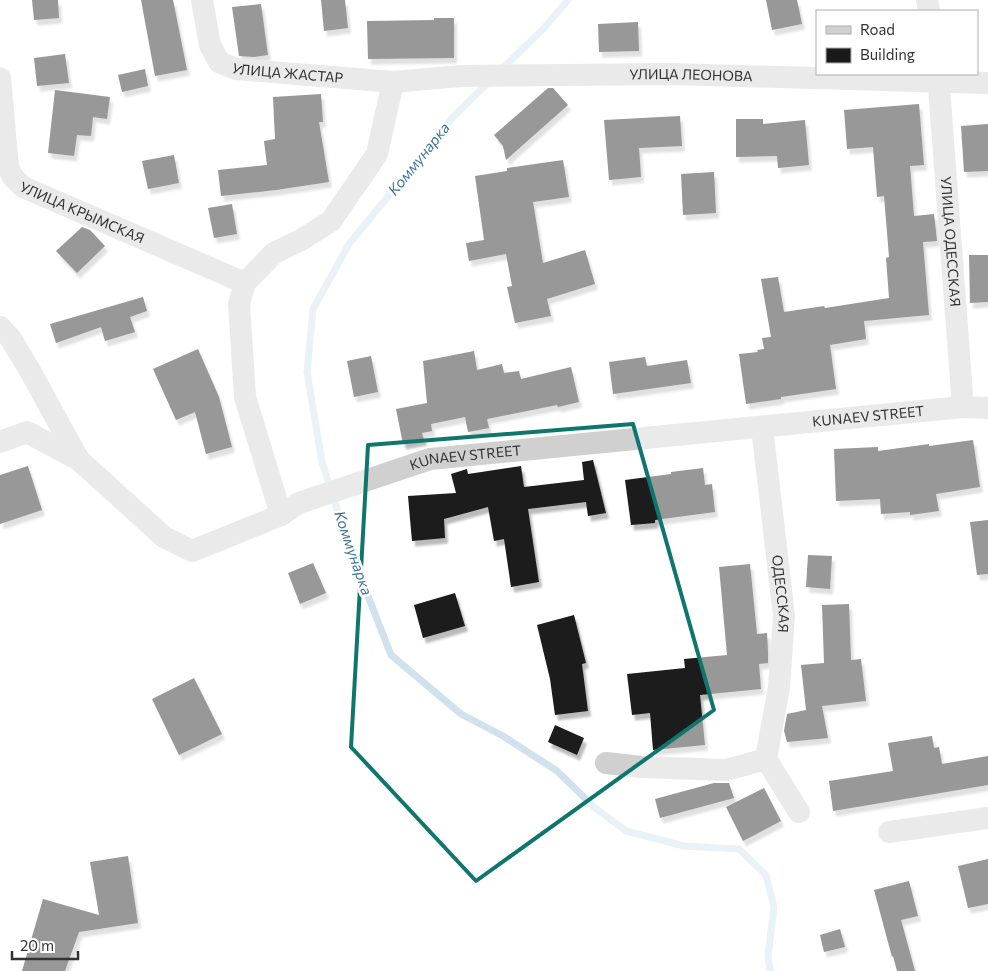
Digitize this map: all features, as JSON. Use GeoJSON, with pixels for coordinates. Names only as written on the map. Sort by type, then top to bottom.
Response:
{"type":"FeatureCollection","features":[{"type":"Feature","properties":{"kind":"street","name":"УЛИЦА ЖАСТАР"},"geometry":{"type":"LineString","coordinates":[[202,0],[210,45],[219,62],[236,69],[393,82]]}},
{"type":"Feature","properties":{"kind":"street","name":"УЛИЦА ЛЕОНОВА"},"geometry":{"type":"LineString","coordinates":[[393,82],[461,76],[670,74],[938,78],[988,83]]}},
{"type":"Feature","properties":{"kind":"street","name":"УЛИЦА КРЫМСКАЯ"},"geometry":{"type":"LineString","coordinates":[[0,78],[8,167],[13,177],[23,187],[245,283]]}},
{"type":"Feature","properties":{"kind":"street","name":"УЛИЦА ОДЕССКАЯ"},"geometry":{"type":"LineString","coordinates":[[938,78],[963,408]]}},
{"type":"Feature","properties":{"kind":"street"},"geometry":{"type":"LineString","coordinates":[[281,515],[245,397],[239,304],[245,283],[274,254],[331,222],[377,154],[393,82]]}},
{"type":"Feature","properties":{"kind":"street"},"geometry":{"type":"LineString","coordinates":[[0,327],[12,339],[79,460]]}},
{"type":"Feature","properties":{"kind":"street","name":"KUNAEV STREET"},"geometry":{"type":"LineString","coordinates":[[0,442],[27,432],[79,460],[164,537],[192,551],[281,515],[299,502],[430,459],[963,408],[988,408]]}},
{"type":"Feature","properties":{"kind":"street","name":"ОДЕССКАЯ"},"geometry":{"type":"LineString","coordinates":[[762,427],[784,616],[779,687],[766,759]]}},
{"type":"Feature","properties":{"kind":"street"},"geometry":{"type":"LineString","coordinates":[[606,763],[641,767],[726,770],[766,759],[799,812]]}},
{"type":"Feature","properties":{"kind":"street"},"geometry":{"type":"LineString","coordinates":[[889,832],[988,818]]}},
{"type":"Feature","properties":{"kind":"highlighted area"},"geometry":{"type":"Polygon","coordinates":[[[633,424],[714,710],[476,881],[351,747],[368,445],[633,424]]]}},
{"type":"Feature","properties":{"kind":"building"},"geometry":{"type":"Polygon","coordinates":[[[32,0],[58,0],[59,18],[34,20],[32,0]]]}},
{"type":"Feature","properties":{"kind":"building"},"geometry":{"type":"Polygon","coordinates":[[[141,0],[173,0],[187,70],[155,76],[141,0]]]}},
{"type":"Feature","properties":{"kind":"building"},"geometry":{"type":"Polygon","coordinates":[[[321,0],[345,0],[348,28],[324,31],[321,0]]]}},
{"type":"Feature","properties":{"kind":"building"},"geometry":{"type":"Polygon","coordinates":[[[766,0],[797,0],[802,24],[772,30],[766,0]]]}},
{"type":"Feature","properties":{"kind":"building"},"geometry":{"type":"Polygon","coordinates":[[[261,4],[268,55],[254,57],[239,56],[232,7],[261,4]]]}},
{"type":"Feature","properties":{"kind":"building"},"geometry":{"type":"Polygon","coordinates":[[[434,18],[454,18],[454,58],[368,59],[367,21],[434,20],[434,18]]]}},
{"type":"Feature","properties":{"kind":"building"},"geometry":{"type":"Polygon","coordinates":[[[638,22],[639,51],[599,52],[598,24],[638,22]]]}},
{"type":"Feature","properties":{"kind":"building"},"geometry":{"type":"Polygon","coordinates":[[[65,54],[69,83],[37,86],[34,58],[65,54]]]}},
{"type":"Feature","properties":{"kind":"building"},"geometry":{"type":"Polygon","coordinates":[[[145,69],[148,86],[122,92],[118,75],[145,69]]]}},
{"type":"Feature","properties":{"kind":"building"},"geometry":{"type":"Polygon","coordinates":[[[548,88],[553,88],[568,105],[506,160],[503,146],[494,135],[548,88]]]}},
{"type":"Feature","properties":{"kind":"building"},"geometry":{"type":"Polygon","coordinates":[[[55,90],[110,97],[107,119],[93,117],[91,136],[77,135],[74,156],[48,153],[55,90]]]}},
{"type":"Feature","properties":{"kind":"building"},"geometry":{"type":"Polygon","coordinates":[[[321,94],[323,122],[319,122],[329,182],[221,196],[218,170],[267,165],[264,141],[275,139],[273,97],[321,94]]]}},
{"type":"Feature","properties":{"kind":"building"},"geometry":{"type":"Polygon","coordinates":[[[919,104],[924,165],[910,166],[914,216],[934,214],[937,241],[923,242],[929,315],[864,321],[866,339],[830,345],[836,389],[746,404],[739,354],[758,352],[757,350],[764,349],[762,338],[771,337],[761,279],[778,277],[784,312],[889,298],[886,258],[889,257],[884,196],[877,197],[873,147],[847,149],[844,110],[919,104]]]}},
{"type":"Feature","properties":{"kind":"building"},"geometry":{"type":"Polygon","coordinates":[[[680,116],[682,146],[639,148],[641,177],[609,180],[604,120],[680,116]]]}},
{"type":"Feature","properties":{"kind":"building"},"geometry":{"type":"Polygon","coordinates":[[[736,119],[763,119],[763,124],[805,120],[809,165],[778,168],[777,156],[736,157],[736,119]]]}},
{"type":"Feature","properties":{"kind":"building"},"geometry":{"type":"Polygon","coordinates":[[[988,124],[988,171],[964,172],[961,126],[988,124]]]}},
{"type":"Feature","properties":{"kind":"building"},"geometry":{"type":"Polygon","coordinates":[[[174,155],[179,183],[148,189],[142,161],[174,155]]]}},
{"type":"Feature","properties":{"kind":"building"},"geometry":{"type":"Polygon","coordinates":[[[563,160],[569,197],[533,202],[543,263],[585,250],[595,284],[547,299],[551,316],[515,323],[507,287],[512,286],[506,254],[469,261],[466,243],[484,240],[475,176],[507,171],[507,168],[563,160]]]}},
{"type":"Feature","properties":{"kind":"building"},"geometry":{"type":"Polygon","coordinates":[[[714,172],[716,213],[683,215],[681,174],[714,172]]]}},
{"type":"Feature","properties":{"kind":"building"},"geometry":{"type":"Polygon","coordinates":[[[232,204],[237,234],[214,238],[208,208],[232,204]]]}},
{"type":"Feature","properties":{"kind":"building"},"geometry":{"type":"Polygon","coordinates":[[[82,227],[90,230],[105,246],[77,273],[56,251],[82,227]]]}},
{"type":"Feature","properties":{"kind":"building"},"geometry":{"type":"Polygon","coordinates":[[[969,255],[988,255],[988,302],[970,303],[969,255]]]}},
{"type":"Feature","properties":{"kind":"building"},"geometry":{"type":"Polygon","coordinates":[[[143,297],[147,311],[130,317],[135,332],[105,341],[101,327],[56,343],[50,324],[143,297]]]}},
{"type":"Feature","properties":{"kind":"building"},"geometry":{"type":"Polygon","coordinates":[[[198,349],[219,397],[232,447],[206,454],[195,412],[176,420],[153,369],[198,349]]]}},
{"type":"Feature","properties":{"kind":"building"},"geometry":{"type":"Polygon","coordinates":[[[474,351],[477,370],[502,364],[504,373],[519,371],[521,379],[571,367],[579,402],[487,419],[489,428],[468,432],[465,417],[431,424],[432,431],[422,433],[424,440],[403,444],[396,409],[427,403],[423,361],[474,351]]]}},
{"type":"Feature","properties":{"kind":"building"},"geometry":{"type":"Polygon","coordinates":[[[371,356],[378,392],[354,397],[347,361],[371,356]]]}},
{"type":"Feature","properties":{"kind":"building"},"geometry":{"type":"Polygon","coordinates":[[[645,357],[647,366],[687,360],[691,383],[613,394],[609,362],[645,357]]]}},
{"type":"Feature","properties":{"kind":"building"},"geometry":{"type":"Polygon","coordinates":[[[973,440],[980,487],[936,494],[939,511],[910,515],[910,512],[881,514],[880,499],[836,501],[834,449],[878,447],[878,451],[973,440]]]}},
{"type":"Feature","properties":{"kind":"building"},"geometry":{"type":"Polygon","coordinates":[[[593,460],[606,513],[588,516],[586,502],[528,509],[539,582],[511,587],[504,539],[494,541],[488,507],[444,519],[445,538],[412,541],[408,496],[456,493],[451,474],[467,469],[468,474],[521,466],[524,487],[584,480],[582,462],[593,460]]]}},
{"type":"Feature","properties":{"kind":"building"},"geometry":{"type":"Polygon","coordinates":[[[28,466],[42,510],[0,524],[0,475],[28,466]]]}},
{"type":"Feature","properties":{"kind":"building"},"geometry":{"type":"Polygon","coordinates":[[[703,468],[705,485],[712,484],[715,512],[655,520],[655,523],[631,525],[625,480],[703,468]]]}},
{"type":"Feature","properties":{"kind":"building"},"geometry":{"type":"Polygon","coordinates":[[[988,520],[988,574],[977,575],[970,522],[988,520]]]}},
{"type":"Feature","properties":{"kind":"building"},"geometry":{"type":"Polygon","coordinates":[[[808,555],[832,556],[830,589],[806,587],[808,555]]]}},
{"type":"Feature","properties":{"kind":"building"},"geometry":{"type":"Polygon","coordinates":[[[313,563],[326,593],[300,604],[288,573],[313,563]]]}},
{"type":"Feature","properties":{"kind":"building"},"geometry":{"type":"Polygon","coordinates":[[[750,564],[757,634],[767,633],[768,663],[759,664],[761,689],[700,695],[705,745],[653,750],[650,713],[632,715],[627,674],[685,668],[684,659],[727,655],[719,567],[750,564]]]}},
{"type":"Feature","properties":{"kind":"building"},"geometry":{"type":"Polygon","coordinates":[[[455,593],[465,626],[423,638],[414,605],[455,593]]]}},
{"type":"Feature","properties":{"kind":"building"},"geometry":{"type":"Polygon","coordinates":[[[849,604],[851,660],[861,659],[866,701],[822,706],[828,738],[787,742],[784,731],[787,714],[806,710],[801,665],[824,663],[822,605],[849,604]]]}},
{"type":"Feature","properties":{"kind":"building"},"geometry":{"type":"Polygon","coordinates":[[[574,615],[586,663],[582,664],[588,711],[555,715],[550,679],[537,625],[574,615]]]}},
{"type":"Feature","properties":{"kind":"building"},"geometry":{"type":"Polygon","coordinates":[[[194,678],[222,734],[179,755],[152,699],[194,678]]]}},
{"type":"Feature","properties":{"kind":"building"},"geometry":{"type":"Polygon","coordinates":[[[555,725],[584,738],[577,755],[548,742],[555,725]]]}},
{"type":"Feature","properties":{"kind":"building"},"geometry":{"type":"Polygon","coordinates":[[[932,736],[934,748],[939,747],[942,764],[988,756],[988,785],[833,811],[829,781],[893,771],[888,743],[932,736]]]}},
{"type":"Feature","properties":{"kind":"building"},"geometry":{"type":"Polygon","coordinates":[[[714,783],[729,783],[734,798],[660,818],[655,799],[714,783]]]}},
{"type":"Feature","properties":{"kind":"building"},"geometry":{"type":"Polygon","coordinates":[[[764,788],[781,821],[743,841],[726,807],[764,788]]]}},
{"type":"Feature","properties":{"kind":"building"},"geometry":{"type":"Polygon","coordinates":[[[128,856],[138,923],[79,932],[65,971],[22,971],[43,899],[99,915],[90,862],[128,856]]]}},
{"type":"Feature","properties":{"kind":"building"},"geometry":{"type":"Polygon","coordinates":[[[988,859],[988,904],[968,908],[958,866],[988,859]]]}},
{"type":"Feature","properties":{"kind":"building"},"geometry":{"type":"Polygon","coordinates":[[[909,881],[918,916],[901,920],[915,971],[897,971],[874,890],[909,881]]]}},
{"type":"Feature","properties":{"kind":"building"},"geometry":{"type":"Polygon","coordinates":[[[840,929],[845,947],[824,952],[820,935],[840,929]]]}},
{"type":"Feature","properties":{"kind":"waterway","name":"Коммунарка"},"geometry":{"type":"LineString","coordinates":[[501,70],[543,29],[568,0]]}},
{"type":"Feature","properties":{"kind":"waterway","name":"Коммунарка"},"geometry":{"type":"LineString","coordinates":[[490,81],[453,117],[349,244],[313,309],[307,372],[322,462],[352,555],[391,655],[461,714],[503,736],[557,771],[594,807],[626,831],[684,846],[739,849],[766,875],[774,907],[768,956],[770,971]]}}]}
